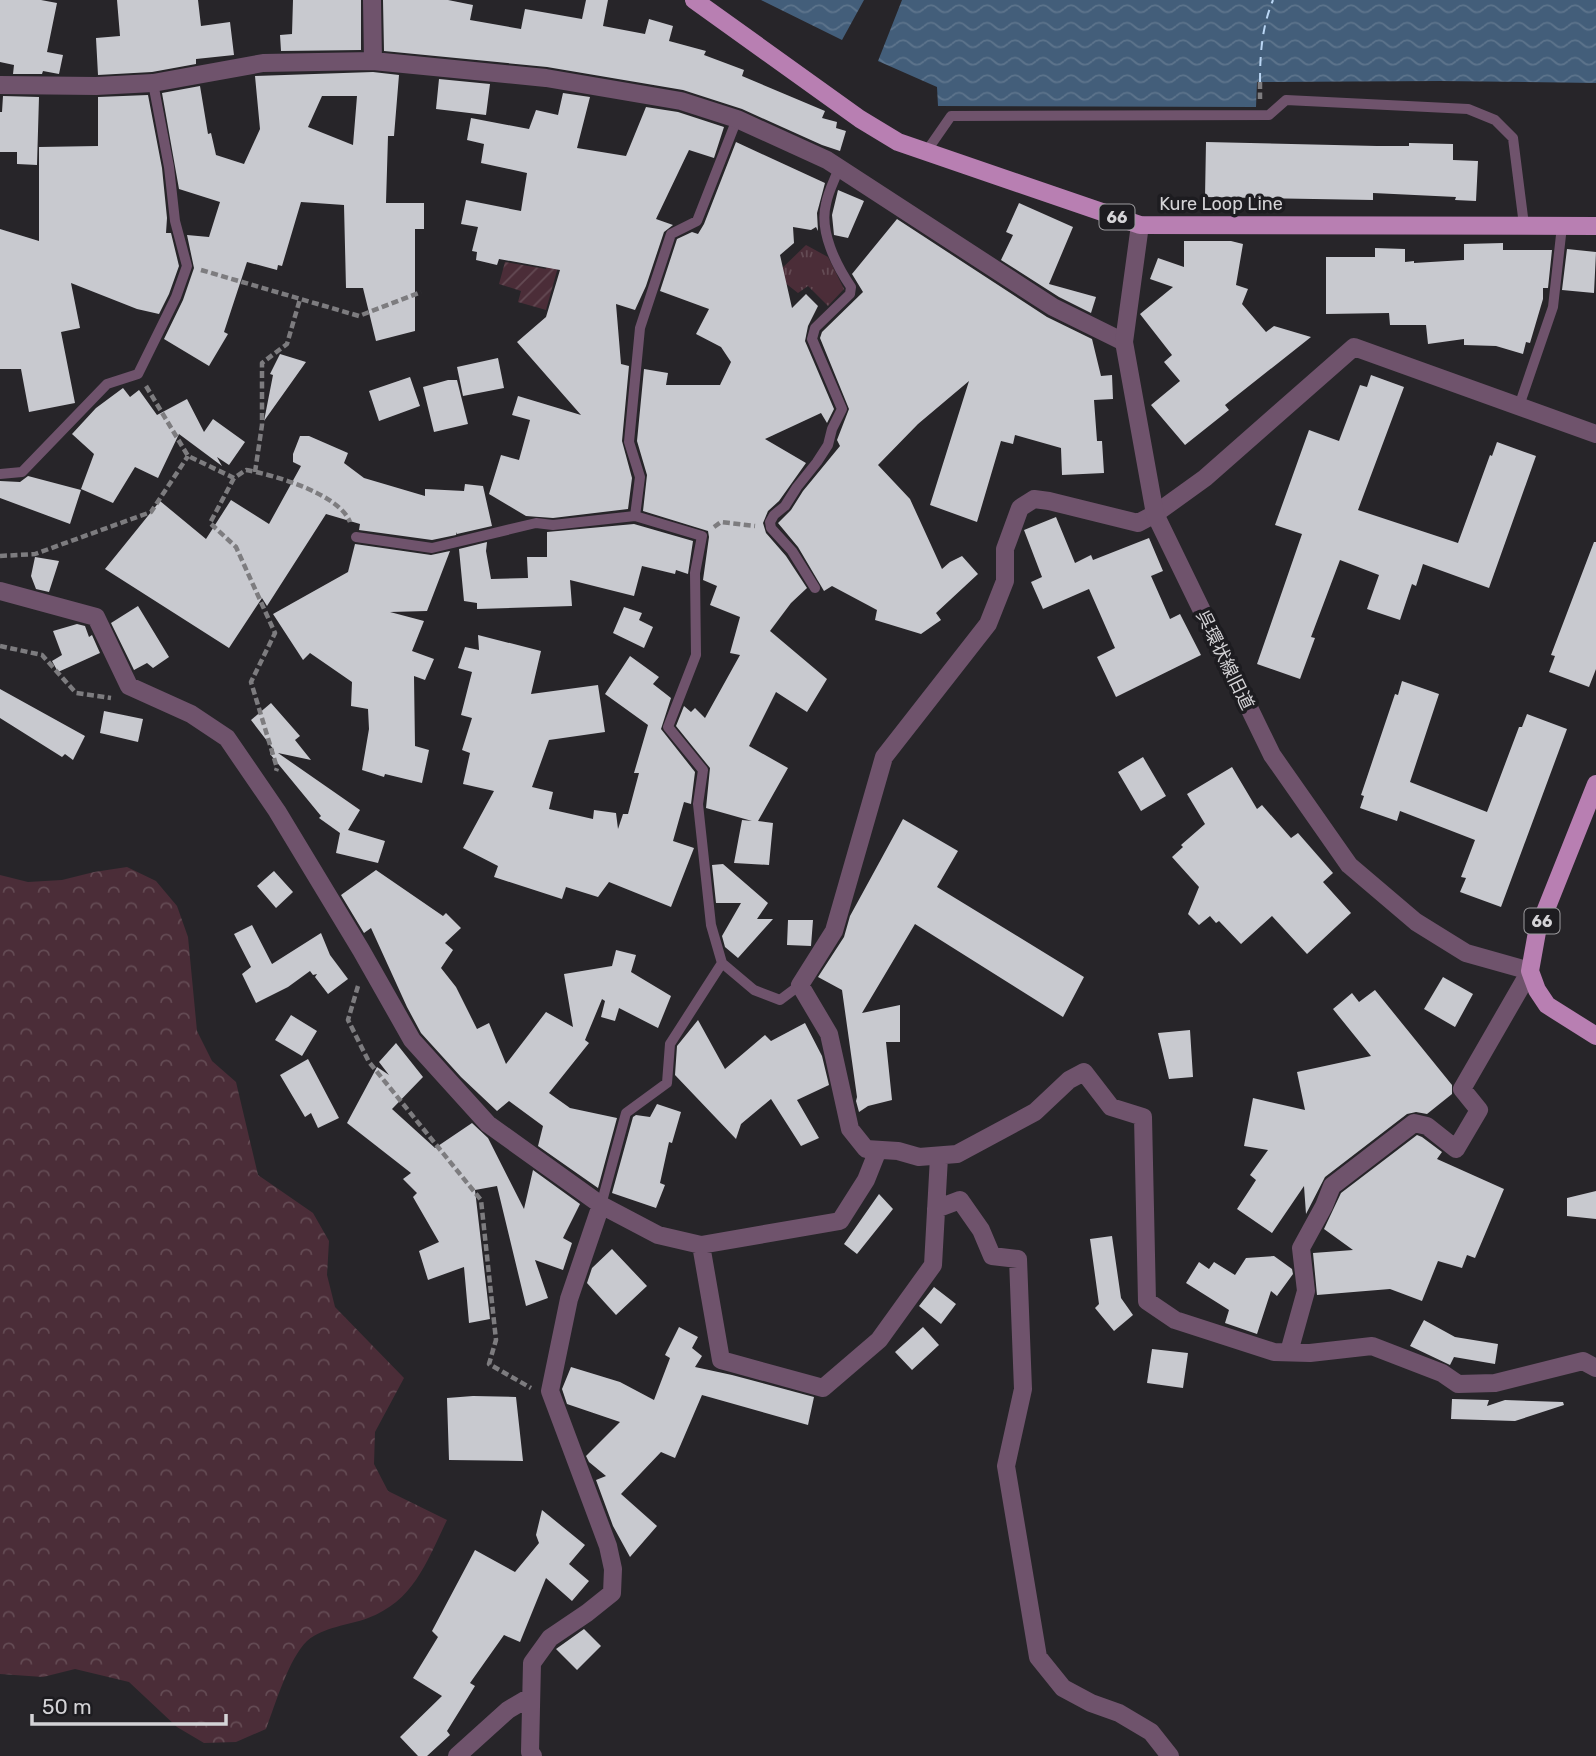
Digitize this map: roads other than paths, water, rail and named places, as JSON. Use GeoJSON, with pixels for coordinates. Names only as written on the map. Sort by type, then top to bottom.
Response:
{"type":"FeatureCollection","features":[{"type":"Feature","properties":{"kind":"main road","name":"Kure Loop Line"},"geometry":{"type":"LineString","coordinates":[[694,0],[860,119],[898,142],[1140,225],[1596,226]]}},
{"type":"Feature","properties":{"kind":"main road","name":"66"},"geometry":{"type":"LineString","coordinates":[[1531,971],[1537,932],[1596,784]]}},
{"type":"Feature","properties":{"kind":"main road"},"geometry":{"type":"LineString","coordinates":[[1531,971],[1537,990],[1547,1005],[1596,1036]]}},
{"type":"Feature","properties":{"kind":"street"},"geometry":{"type":"LineString","coordinates":[[372,0],[373,61]]}},
{"type":"Feature","properties":{"kind":"street"},"geometry":{"type":"LineString","coordinates":[[0,85],[96,86],[153,83],[263,63],[373,61],[546,78],[681,101],[737,119],[827,160],[1053,307],[1124,342]]}},
{"type":"Feature","properties":{"kind":"street","name":"呉環状線旧道"},"geometry":{"type":"LineString","coordinates":[[1140,225],[1124,342],[1154,514],[1272,755],[1349,865],[1416,922],[1466,953],[1531,971]]}},
{"type":"Feature","properties":{"kind":"street"},"geometry":{"type":"LineString","coordinates":[[1596,434],[1354,347],[1205,478],[1138,523],[1034,499],[1020,508],[1005,549],[1005,581],[988,624],[884,757],[834,931],[800,985],[829,1034],[850,1129],[866,1149],[898,1150],[919,1157],[957,1154],[1035,1112],[1069,1080],[1084,1072],[1111,1107],[1143,1117],[1147,1301],[1175,1320],[1273,1352],[1310,1353],[1372,1346],[1442,1373],[1458,1384],[1496,1383],[1584,1361],[1596,1368]]}},
{"type":"Feature","properties":{"kind":"street"},"geometry":{"type":"LineString","coordinates":[[0,591],[96,617],[128,686],[191,714],[227,738],[268,799],[412,1040],[488,1124],[601,1205],[657,1235],[701,1245],[840,1221],[866,1180],[878,1150]]}},
{"type":"Feature","properties":{"kind":"street"},"geometry":{"type":"LineString","coordinates":[[1289,1352],[1306,1291],[1301,1248],[1332,1186],[1414,1123],[1427,1126],[1456,1149],[1479,1110],[1462,1089],[1531,971]]}},
{"type":"Feature","properties":{"kind":"street"},"geometry":{"type":"LineString","coordinates":[[701,1245],[721,1360],[823,1388],[880,1340],[933,1265],[939,1157]]}},
{"type":"Feature","properties":{"kind":"street"},"geometry":{"type":"LineString","coordinates":[[936,1209],[960,1199],[981,1230],[992,1256],[1018,1259],[1023,1389],[1006,1466],[1038,1657],[1063,1688],[1091,1703],[1119,1713],[1151,1732],[1170,1756]]}},
{"type":"Feature","properties":{"kind":"street"},"geometry":{"type":"LineString","coordinates":[[533,1756],[530,1752],[530,1697],[533,1663],[550,1638],[587,1614],[612,1593],[614,1569],[608,1546],[550,1391],[569,1299],[601,1205]]}},
{"type":"Feature","properties":{"kind":"street"},"geometry":{"type":"LineString","coordinates":[[457,1756],[508,1710],[530,1697]]}},
{"type":"Feature","properties":{"kind":"lane"},"geometry":{"type":"LineString","coordinates":[[0,474],[22,472],[107,384],[138,373],[176,297],[187,266],[175,221],[169,167],[153,83]]}},
{"type":"Feature","properties":{"kind":"lane"},"geometry":{"type":"LineString","coordinates":[[926,152],[951,116],[1269,115],[1286,100],[1468,109],[1495,121],[1513,138],[1524,225]]}},
{"type":"Feature","properties":{"kind":"lane"},"geometry":{"type":"LineString","coordinates":[[635,516],[640,477],[629,442],[640,328],[671,234],[696,220],[737,119]]}},
{"type":"Feature","properties":{"kind":"lane"},"geometry":{"type":"LineString","coordinates":[[814,588],[792,551],[771,528],[770,522],[785,506],[828,445],[842,409],[812,339],[816,328],[850,295],[851,287],[829,246],[825,215],[825,205],[839,167]]}},
{"type":"Feature","properties":{"kind":"lane"},"geometry":{"type":"LineString","coordinates":[[1519,406],[1553,307],[1562,226]]}},
{"type":"Feature","properties":{"kind":"lane"},"geometry":{"type":"LineString","coordinates":[[356,537],[432,548],[536,523],[553,525],[635,516],[702,536],[695,573],[696,654],[668,727],[703,770],[698,804],[711,925],[722,963],[754,990],[780,1000],[800,985]]}},
{"type":"Feature","properties":{"kind":"lane"},"geometry":{"type":"LineString","coordinates":[[601,1205],[626,1113],[667,1083],[670,1044],[722,963]]}},
{"type":"Feature","properties":{"kind":"water"},"geometry":{"type":"Polygon","coordinates":[[[761,0],[864,0],[842,40],[761,0]]]}},
{"type":"Feature","properties":{"kind":"water"},"geometry":{"type":"Polygon","coordinates":[[[902,0],[1596,0],[1596,83],[1257,82],[1256,107],[938,106],[937,87],[878,61],[902,0]]]}}]}
